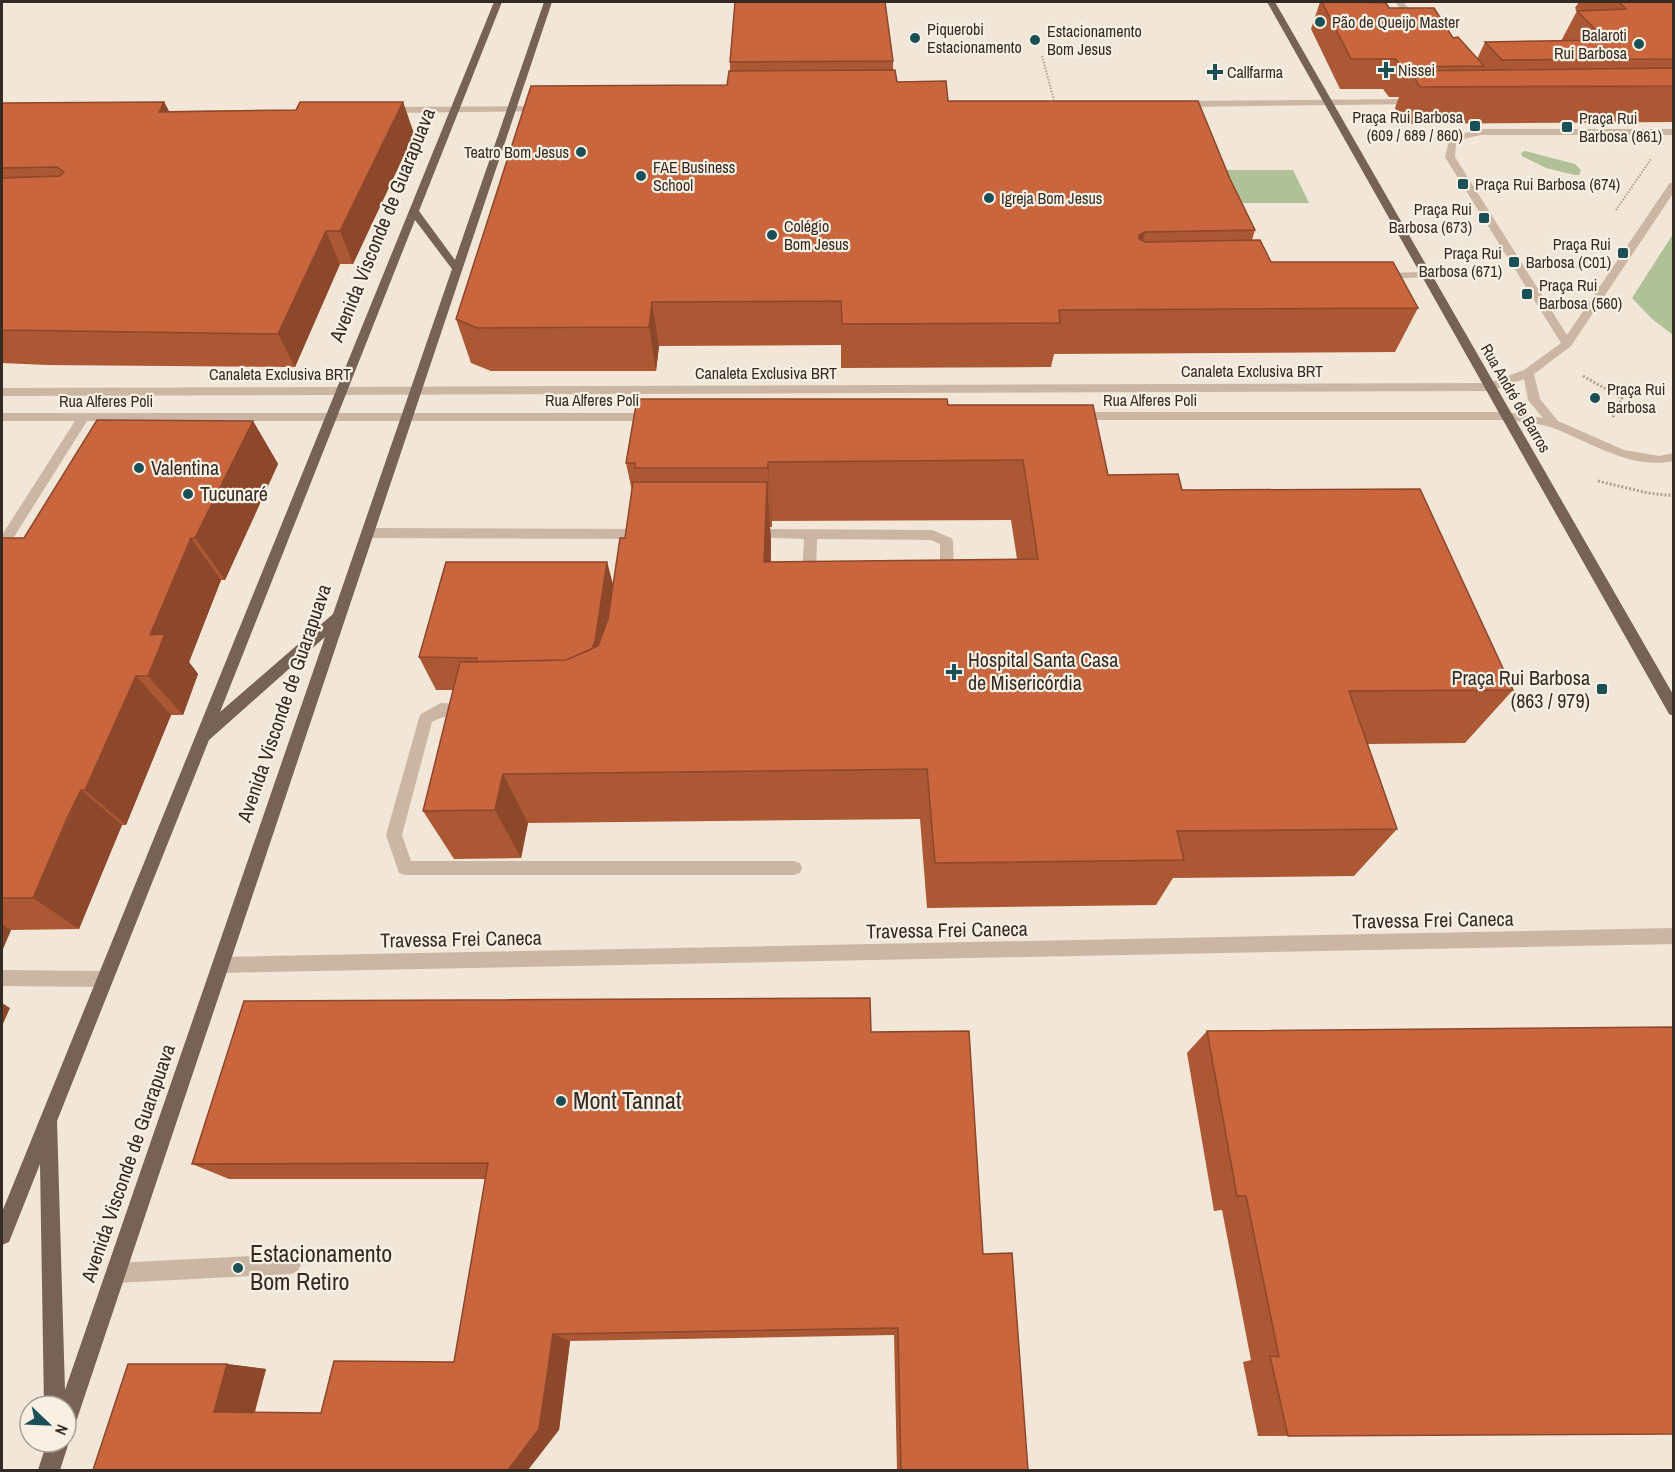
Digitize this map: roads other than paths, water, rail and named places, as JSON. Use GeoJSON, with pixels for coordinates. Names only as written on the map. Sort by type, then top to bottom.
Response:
{"type":"FeatureCollection","features":[{"type":"Feature","properties":{"kind":"main road","name":"Avenida Visconde de Guarapuava"},"geometry":{"type":"LineString","coordinates":[[2,1233],[498,2]]}},
{"type":"Feature","properties":{"kind":"main road","name":"Avenida Visconde de Guarapuava"},"geometry":{"type":"LineString","coordinates":[[75,1394],[548,2]]}},
{"type":"Feature","properties":{"kind":"main road","name":"Rua André de Barros"},"geometry":{"type":"LineString","coordinates":[[1271,2],[1674,710]]}},
{"type":"Feature","properties":{"kind":"main road"},"geometry":{"type":"LineString","coordinates":[[414,212],[457,269]]}},
{"type":"Feature","properties":{"kind":"main road"},"geometry":{"type":"LineString","coordinates":[[202,737],[339,616]]}},
{"type":"Feature","properties":{"kind":"main road"},"geometry":{"type":"LineString","coordinates":[[49,1118],[55,1394]]}},
{"type":"Feature","properties":{"kind":"main road"},"geometry":{"type":"LineString","coordinates":[[49,1470],[54,1454]]}},
{"type":"Feature","properties":{"kind":"street"},"geometry":{"type":"LineString","coordinates":[[1398,2],[1421,29]]}},
{"type":"Feature","properties":{"kind":"street"},"geometry":{"type":"LineString","coordinates":[[1163,104],[1423,102]]}},
{"type":"Feature","properties":{"kind":"street"},"geometry":{"type":"LineString","coordinates":[[371,111],[559,109]]}},
{"type":"Feature","properties":{"kind":"street"},"geometry":{"type":"LineString","coordinates":[[1567,344],[1450,156],[1452,143],[1464,136],[1481,132],[1674,132]]}},
{"type":"Feature","properties":{"kind":"street","name":"Canaleta Exclusiva BRT"},"geometry":{"type":"LineString","coordinates":[[2,392],[1490,387],[1528,373],[1567,344],[1674,184]]}},
{"type":"Feature","properties":{"kind":"street"},"geometry":{"type":"LineString","coordinates":[[1368,276],[1426,275]]}},
{"type":"Feature","properties":{"kind":"street"},"geometry":{"type":"LineString","coordinates":[[1528,373],[1534,400],[1554,424],[1622,454],[1659,460],[1674,457]]}},
{"type":"Feature","properties":{"kind":"street","name":"Rua Alferes Poli"},"geometry":{"type":"LineString","coordinates":[[1064,416],[1507,416],[1554,424]]}},
{"type":"Feature","properties":{"kind":"street","name":"Rua Alferes Poli"},"geometry":{"type":"LineString","coordinates":[[2,417],[670,417]]}},
{"type":"Feature","properties":{"kind":"street"},"geometry":{"type":"LineString","coordinates":[[4,542],[84,417]]}},
{"type":"Feature","properties":{"kind":"street"},"geometry":{"type":"LineString","coordinates":[[368,533],[632,540],[657,534]]}},
{"type":"Feature","properties":{"kind":"street"},"geometry":{"type":"LineString","coordinates":[[740,534],[932,535],[946,541],[947,574],[938,582],[926,582]]}},
{"type":"Feature","properties":{"kind":"street"},"geometry":{"type":"LineString","coordinates":[[811,535],[809,576],[819,581],[831,581]]}},
{"type":"Feature","properties":{"kind":"street"},"geometry":{"type":"LineString","coordinates":[[489,708],[441,709],[426,718],[394,835],[405,868],[794,868]]}},
{"type":"Feature","properties":{"kind":"street","name":"Travessa Frei Caneca"},"geometry":{"type":"LineString","coordinates":[[221,965],[1674,936]]}},
{"type":"Feature","properties":{"kind":"street"},"geometry":{"type":"LineString","coordinates":[[2,978],[104,979]]}},
{"type":"Feature","properties":{"kind":"street"},"geometry":{"type":"LineString","coordinates":[[116,1273],[291,1264]]}},
{"type":"Feature","properties":{"kind":"place","name":"Pão de Queijo Master"},"geometry":{"type":"Point","coordinates":[1320,22]}},
{"type":"Feature","properties":{"kind":"place","name":"Piquerobi Estacionamento"},"geometry":{"type":"Point","coordinates":[915,38]}},
{"type":"Feature","properties":{"kind":"place","name":"Estacionamento Bom Jesus"},"geometry":{"type":"Point","coordinates":[1035,40]}},
{"type":"Feature","properties":{"kind":"place","name":"Balaroti Rui Barbosa"},"geometry":{"type":"Point","coordinates":[1639,44]}},
{"type":"Feature","properties":{"kind":"place","name":"Nissei"},"geometry":{"type":"Point","coordinates":[1386,70]}},
{"type":"Feature","properties":{"kind":"place","name":"Callfarma"},"geometry":{"type":"Point","coordinates":[1215,72]}},
{"type":"Feature","properties":{"kind":"place","name":"Praça Rui Barbosa (609 / 689 / 860)"},"geometry":{"type":"Point","coordinates":[1475,126]}},
{"type":"Feature","properties":{"kind":"place","name":"Praça Rui Barbosa (861)"},"geometry":{"type":"Point","coordinates":[1567,127]}},
{"type":"Feature","properties":{"kind":"place","name":"Teatro Bom Jesus"},"geometry":{"type":"Point","coordinates":[581,152]}},
{"type":"Feature","properties":{"kind":"place","name":"FAE Business School"},"geometry":{"type":"Point","coordinates":[641,176]}},
{"type":"Feature","properties":{"kind":"place","name":"Praça Rui Barbosa (674)"},"geometry":{"type":"Point","coordinates":[1463,184]}},
{"type":"Feature","properties":{"kind":"place","name":"Igreja Bom Jesus"},"geometry":{"type":"Point","coordinates":[989,198]}},
{"type":"Feature","properties":{"kind":"place","name":"Praça Rui Barbosa (673)"},"geometry":{"type":"Point","coordinates":[1484,218]}},
{"type":"Feature","properties":{"kind":"place","name":"Colégio Bom Jesus"},"geometry":{"type":"Point","coordinates":[772,235]}},
{"type":"Feature","properties":{"kind":"place","name":"Praça Rui Barbosa (C01)"},"geometry":{"type":"Point","coordinates":[1623,253]}},
{"type":"Feature","properties":{"kind":"place","name":"Praça Rui Barbosa (671)"},"geometry":{"type":"Point","coordinates":[1514,262]}},
{"type":"Feature","properties":{"kind":"place","name":"Praça Rui Barbosa (560)"},"geometry":{"type":"Point","coordinates":[1527,294]}},
{"type":"Feature","properties":{"kind":"place","name":"Praça Rui Barbosa"},"geometry":{"type":"Point","coordinates":[1595,398]}},
{"type":"Feature","properties":{"kind":"place","name":"Valentina"},"geometry":{"type":"Point","coordinates":[139,468]}},
{"type":"Feature","properties":{"kind":"place","name":"Tucunaré"},"geometry":{"type":"Point","coordinates":[188,494]}},
{"type":"Feature","properties":{"kind":"place","name":"Hospital Santa Casa de Misericórdia"},"geometry":{"type":"Point","coordinates":[954,672]}},
{"type":"Feature","properties":{"kind":"place","name":"Praça Rui Barbosa (863 / 979)"},"geometry":{"type":"Point","coordinates":[1602,689]}},
{"type":"Feature","properties":{"kind":"place","name":"Mont Tannat"},"geometry":{"type":"Point","coordinates":[561,1101]}},
{"type":"Feature","properties":{"kind":"place","name":"Estacionamento Bom Retiro"},"geometry":{"type":"Point","coordinates":[238,1268]}}]}
